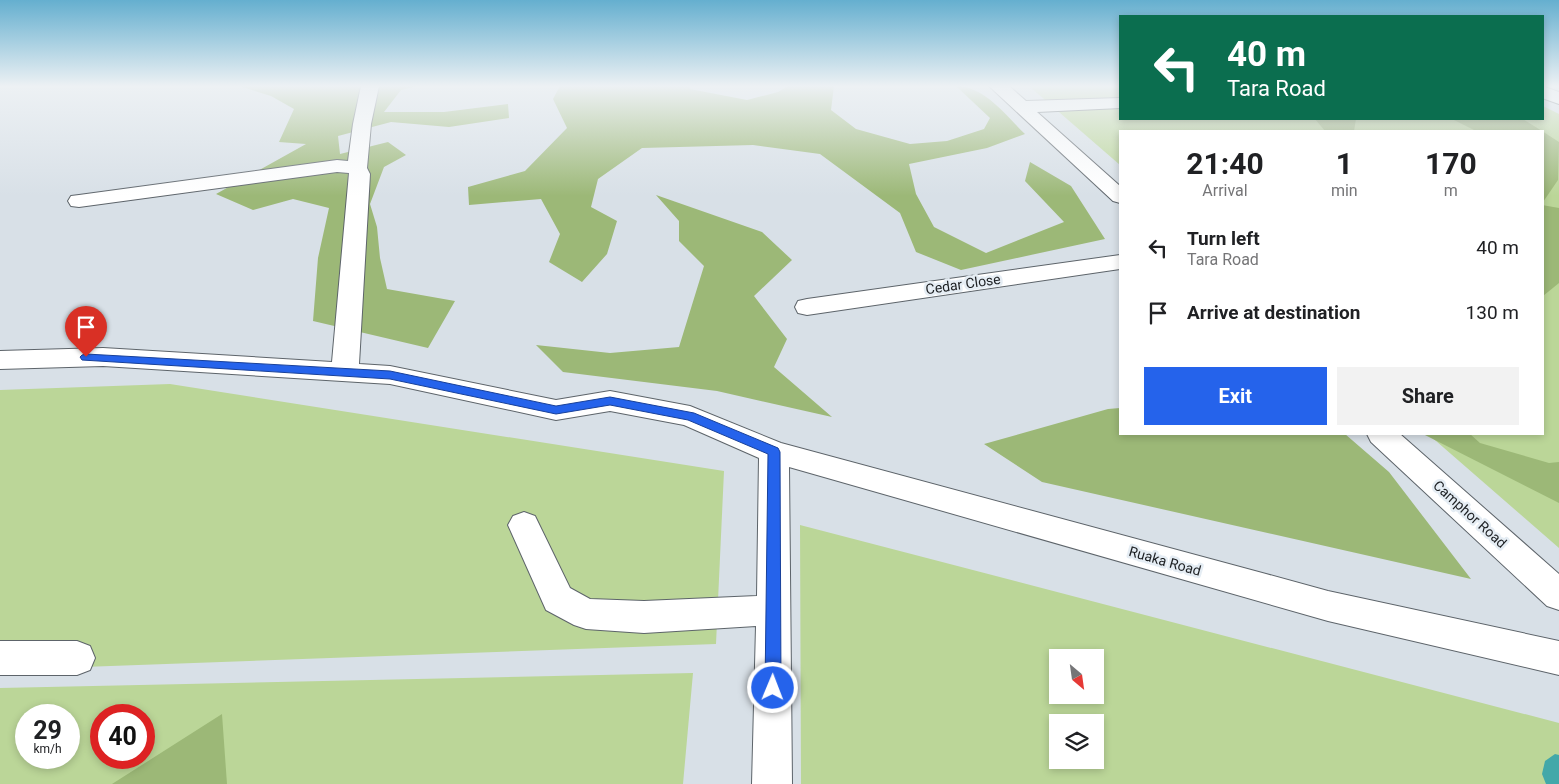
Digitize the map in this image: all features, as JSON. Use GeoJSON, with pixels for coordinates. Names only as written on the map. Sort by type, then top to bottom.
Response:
{"type":"FeatureCollection","features":[{"type":"Feature","properties":{"kind":"street"},"geometry":{"type":"LineString","coordinates":[[345,372],[360,174],[357,168],[362,123]]}},
{"type":"Feature","properties":{"kind":"street"},"geometry":{"type":"LineString","coordinates":[[1038,123],[1119,195]]}},
{"type":"Feature","properties":{"kind":"street"},"geometry":{"type":"LineString","coordinates":[[79,201],[337,166],[357,168]]}},
{"type":"Feature","properties":{"kind":"street","name":"Cedar Close"},"geometry":{"type":"LineString","coordinates":[[807,307],[1119,262]]}},
{"type":"Feature","properties":{"kind":"street","name":"Ruaka Road"},"geometry":{"type":"LineString","coordinates":[[0,360],[103,357],[390,375],[556,410],[610,401],[690,416],[774,452],[1328,606],[1559,658]]}},
{"type":"Feature","properties":{"kind":"street","name":"Camphor Road"},"geometry":{"type":"LineString","coordinates":[[1382,435],[1559,595]]}},
{"type":"Feature","properties":{"kind":"street"},"geometry":{"type":"LineString","coordinates":[[772,784],[774,452]]}},
{"type":"Feature","properties":{"kind":"street"},"geometry":{"type":"LineString","coordinates":[[524,526],[558,599],[586,614],[644,617],[774,610]]}},
{"type":"Feature","properties":{"kind":"street"},"geometry":{"type":"LineString","coordinates":[[0,658],[77,658]]}},
{"type":"Feature","properties":{"kind":"green space"},"geometry":{"type":"Polygon","coordinates":[[[288,123],[389,123],[338,136],[340,154],[388,142],[406,155],[384,167],[370,204],[377,227],[380,258],[387,289],[455,301],[428,348],[313,321],[318,258],[329,208],[293,199],[253,210],[216,194],[306,144],[279,142],[288,123]]]}},
{"type":"Feature","properties":{"kind":"green space"},"geometry":{"type":"Polygon","coordinates":[[[398,123],[478,123],[449,127],[398,123]]]}},
{"type":"Feature","properties":{"kind":"green space"},"geometry":{"type":"Polygon","coordinates":[[[564,123],[848,123],[856,129],[910,144],[947,141],[984,129],[987,123],[1014,123],[1025,134],[987,148],[909,164],[916,194],[934,227],[986,253],[1064,222],[1025,181],[1030,162],[1071,186],[1105,239],[961,270],[916,252],[900,213],[820,154],[753,145],[642,148],[598,179],[591,207],[617,221],[607,254],[582,282],[549,262],[560,234],[541,199],[469,205],[468,187],[525,171],[567,128],[564,123]]]}},
{"type":"Feature","properties":{"kind":"green space"},"geometry":{"type":"Polygon","coordinates":[[[1071,123],[1559,123],[1559,548],[1429,435],[1544,435],[1544,130],[1119,130],[1119,164],[1071,123]]]}},
{"type":"Feature","properties":{"kind":"green space"},"geometry":{"type":"Polygon","coordinates":[[[1318,123],[1355,123],[1354,130],[1324,130],[1318,123]]]}},
{"type":"Feature","properties":{"kind":"green space"},"geometry":{"type":"Polygon","coordinates":[[[1459,123],[1529,123],[1540,130],[1474,130],[1459,123]]]}},
{"type":"Feature","properties":{"kind":"green space"},"geometry":{"type":"Polygon","coordinates":[[[1544,132],[1559,142],[1558,180],[1544,201],[1544,132]]]}},
{"type":"Feature","properties":{"kind":"green space"},"geometry":{"type":"Polygon","coordinates":[[[656,195],[762,232],[792,260],[754,296],[787,339],[774,367],[832,417],[717,391],[563,372],[536,345],[610,353],[679,347],[704,266],[679,241],[679,221],[656,195]]]}},
{"type":"Feature","properties":{"kind":"green space"},"geometry":{"type":"Polygon","coordinates":[[[1544,205],[1559,208],[1559,283],[1544,295],[1544,205]]]}},
{"type":"Feature","properties":{"kind":"green space"},"geometry":{"type":"Polygon","coordinates":[[[170,384],[724,471],[716,644],[0,670],[0,390],[170,384]]]}},
{"type":"Feature","properties":{"kind":"green space"},"geometry":{"type":"Polygon","coordinates":[[[1119,408],[1119,435],[1346,435],[1389,472],[1471,579],[1042,482],[984,444],[1108,409],[1119,408]]]}},
{"type":"Feature","properties":{"kind":"green space"},"geometry":{"type":"Polygon","coordinates":[[[1425,435],[1471,435],[1480,443],[1549,463],[1559,462],[1559,503],[1425,435]]]}},
{"type":"Feature","properties":{"kind":"green space"},"geometry":{"type":"Polygon","coordinates":[[[800,525],[1559,723],[1559,784],[801,784],[800,525]]]}},
{"type":"Feature","properties":{"kind":"green space"},"geometry":{"type":"Polygon","coordinates":[[[693,673],[683,784],[0,784],[0,688],[693,673]]]}},
{"type":"Feature","properties":{"kind":"green space"},"geometry":{"type":"Polygon","coordinates":[[[222,714],[227,784],[112,784],[136,769],[155,769],[155,757],[222,714]]]}},
{"type":"Feature","properties":{"kind":"water"},"geometry":{"type":"Polygon","coordinates":[[[1555,754],[1559,755],[1559,784],[1546,784],[1542,774],[1545,761],[1555,754]]]}},
{"type":"Feature","properties":{"kind":"route"},"geometry":{"type":"LineString","coordinates":[[86,357],[390,375],[556,410],[610,401],[690,416],[774,452],[773,688]]}}]}
